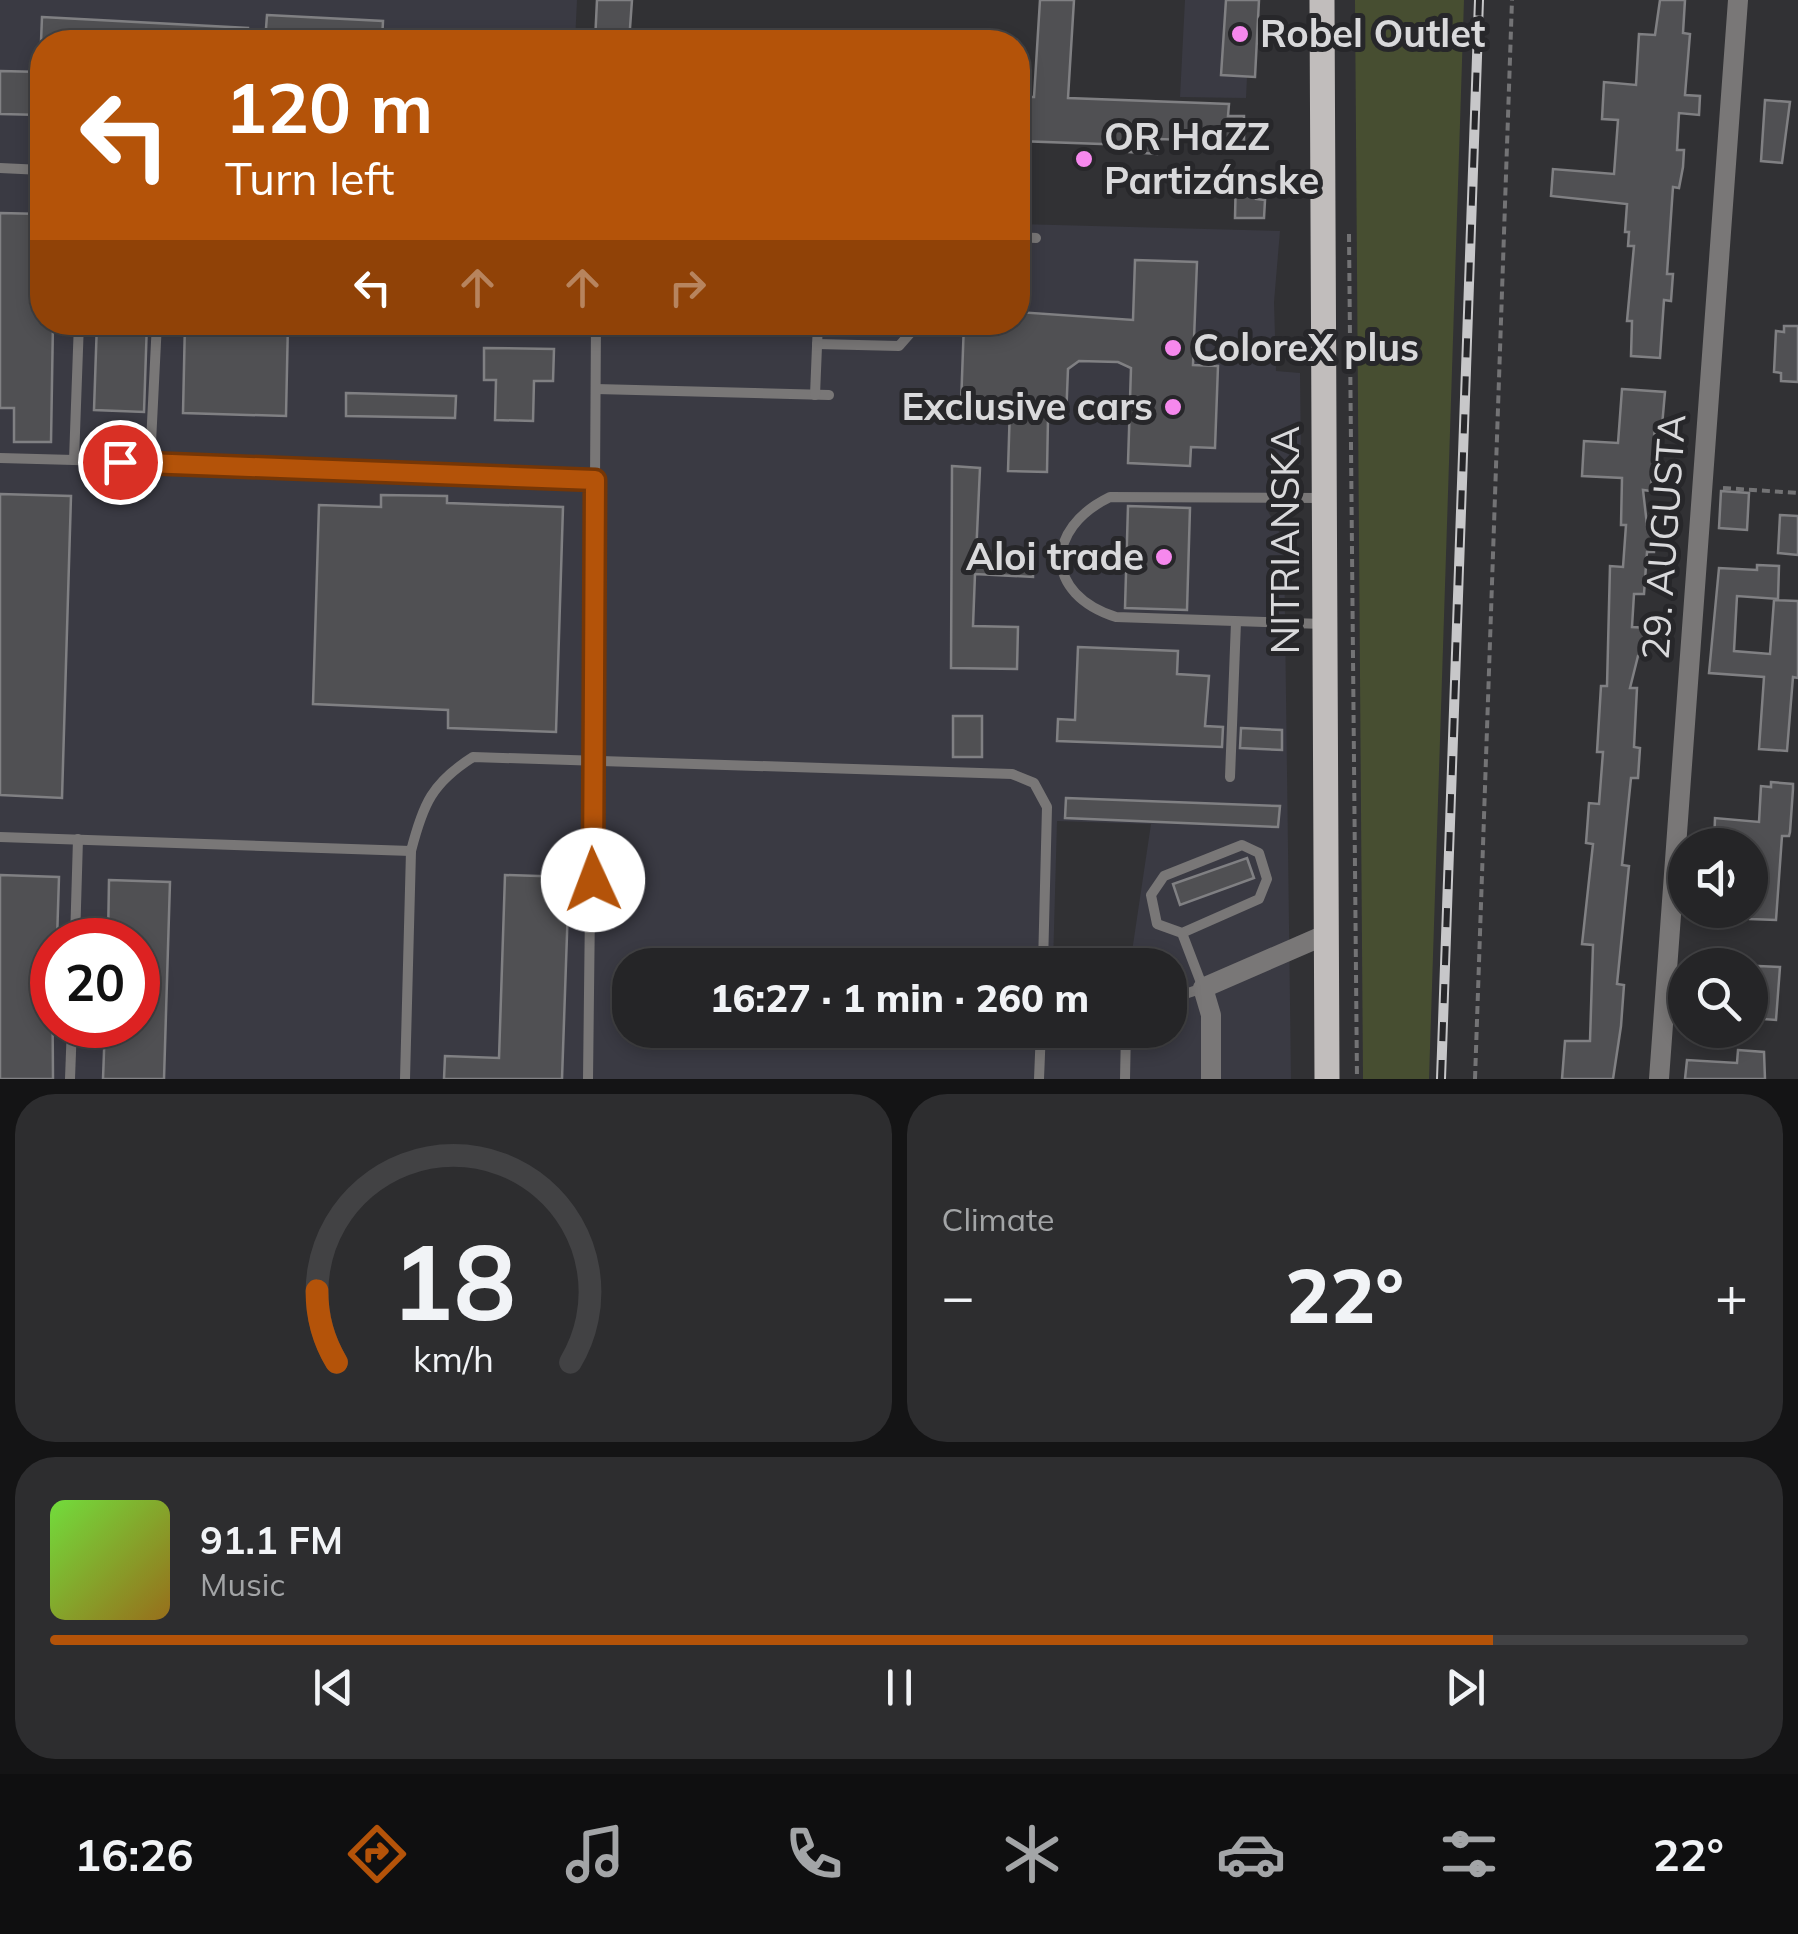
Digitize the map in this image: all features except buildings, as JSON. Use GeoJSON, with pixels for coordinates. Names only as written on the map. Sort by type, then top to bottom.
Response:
{"type":"FeatureCollection","features":[{"type":"Feature","properties":{"kind":"main road","name":"NITRIANSKA"},"geometry":{"type":"LineString","coordinates":[[1322,0],[1327,1079]]}},
{"type":"Feature","properties":{"kind":"street","name":"29. AUGUSTA"},"geometry":{"type":"LineString","coordinates":[[1659,1079],[1738,0]]}},
{"type":"Feature","properties":{"kind":"street"},"geometry":{"type":"LineString","coordinates":[[1211,1079],[1211,1015],[1203,988],[1325,935]]}},
{"type":"Feature","properties":{"kind":"lane"},"geometry":{"type":"LineString","coordinates":[[0,168],[30,169]]}},
{"type":"Feature","properties":{"kind":"lane"},"geometry":{"type":"LineString","coordinates":[[1030,238],[1036,238]]}},
{"type":"Feature","properties":{"kind":"lane"},"geometry":{"type":"LineString","coordinates":[[74,460],[79,335]]}},
{"type":"Feature","properties":{"kind":"lane"},"geometry":{"type":"LineString","coordinates":[[150,463],[155,335]]}},
{"type":"Feature","properties":{"kind":"lane"},"geometry":{"type":"LineString","coordinates":[[588,1079],[596,335]]}},
{"type":"Feature","properties":{"kind":"lane"},"geometry":{"type":"LineString","coordinates":[[815,395],[818,335]]}},
{"type":"Feature","properties":{"kind":"lane"},"geometry":{"type":"LineString","coordinates":[[818,344],[899,346],[909,335]]}},
{"type":"Feature","properties":{"kind":"lane"},"geometry":{"type":"LineString","coordinates":[[596,389],[829,396]]}},
{"type":"Feature","properties":{"kind":"lane"},"geometry":{"type":"LineString","coordinates":[[0,458],[595,480]]}},
{"type":"Feature","properties":{"kind":"lane"},"geometry":{"type":"LineString","coordinates":[[1324,498],[1124,495],[1088,508],[1073,525],[1064,544],[1063,576],[1073,596],[1093,610],[1116,617],[1324,624]]}},
{"type":"Feature","properties":{"kind":"lane"},"geometry":{"type":"LineString","coordinates":[[1230,776],[1236,622]]}},
{"type":"Feature","properties":{"kind":"lane"},"geometry":{"type":"LineString","coordinates":[[405,1079],[411,851],[419,819],[441,778],[474,758],[1012,774],[1034,782],[1047,807],[1043,948]]}},
{"type":"Feature","properties":{"kind":"lane"},"geometry":{"type":"LineString","coordinates":[[0,836],[411,851]]}},
{"type":"Feature","properties":{"kind":"lane"},"geometry":{"type":"LineString","coordinates":[[76,918],[78,839]]}},
{"type":"Feature","properties":{"kind":"lane"},"geometry":{"type":"LineString","coordinates":[[1242,845],[1259,854],[1267,879],[1259,899],[1182,932],[1157,924],[1151,895],[1164,876],[1242,845]]}},
{"type":"Feature","properties":{"kind":"lane"},"geometry":{"type":"LineString","coordinates":[[1182,932],[1203,988],[1187,993]]}},
{"type":"Feature","properties":{"kind":"lane"},"geometry":{"type":"LineString","coordinates":[[70,1079],[71,1048]]}},
{"type":"Feature","properties":{"kind":"lane"},"geometry":{"type":"LineString","coordinates":[[1039,1079],[1040,1048]]}},
{"type":"Feature","properties":{"kind":"lane"},"geometry":{"type":"LineString","coordinates":[[1124,1079],[1125,1048]]}},
{"type":"Feature","properties":{"kind":"path"},"geometry":{"type":"LineString","coordinates":[[1475,1079],[1512,0]]}},
{"type":"Feature","properties":{"kind":"path"},"geometry":{"type":"LineString","coordinates":[[1348,219],[1357,1079]]}},
{"type":"Feature","properties":{"kind":"path"},"geometry":{"type":"LineString","coordinates":[[1702,487],[1798,494]]}},
{"type":"Feature","properties":{"kind":"shaded area"},"geometry":{"type":"Polygon","coordinates":[[[0,0],[577,0],[576,30],[30,30],[30,335],[1030,335],[1030,224],[1280,231],[1274,302],[1276,371],[1300,373],[1301,459],[1289,468],[1268,467],[1268,511],[1284,541],[1291,1079],[0,1079],[0,0]],[[1057,821],[1053,948],[612,948],[612,1048],[1187,1048],[1187,948],[1133,948],[1151,824],[1057,821]]]}},
{"type":"Feature","properties":{"kind":"shaded area"},"geometry":{"type":"Polygon","coordinates":[[[1185,0],[1259,0],[1255,77],[1247,77],[1246,98],[1180,97],[1185,0]]]}},
{"type":"Feature","properties":{"kind":"green space"},"geometry":{"type":"Polygon","coordinates":[[[1355,0],[1464,0],[1429,1079],[1363,1079],[1355,0]]]}},
{"type":"Feature","properties":{"kind":"railway"},"geometry":{"type":"LineString","coordinates":[[1441,1079],[1479,0]]}},
{"type":"Feature","properties":{"kind":"place","name":"Robel Outlet"},"geometry":{"type":"Point","coordinates":[1240,34]}},
{"type":"Feature","properties":{"kind":"place","name":"OR HaZZ Partizánske"},"geometry":{"type":"Point","coordinates":[1084,159]}},
{"type":"Feature","properties":{"kind":"place","name":"ColoreX plus"},"geometry":{"type":"Point","coordinates":[1173,348]}},
{"type":"Feature","properties":{"kind":"place","name":"Exclusive cars"},"geometry":{"type":"Point","coordinates":[1173,407]}},
{"type":"Feature","properties":{"kind":"place","name":"Aloi trade"},"geometry":{"type":"Point","coordinates":[1164,557]}},
{"type":"Feature","properties":{"kind":"route"},"geometry":{"type":"LineString","coordinates":[[120,462],[595,480],[590,814],[593,880]]}}]}
